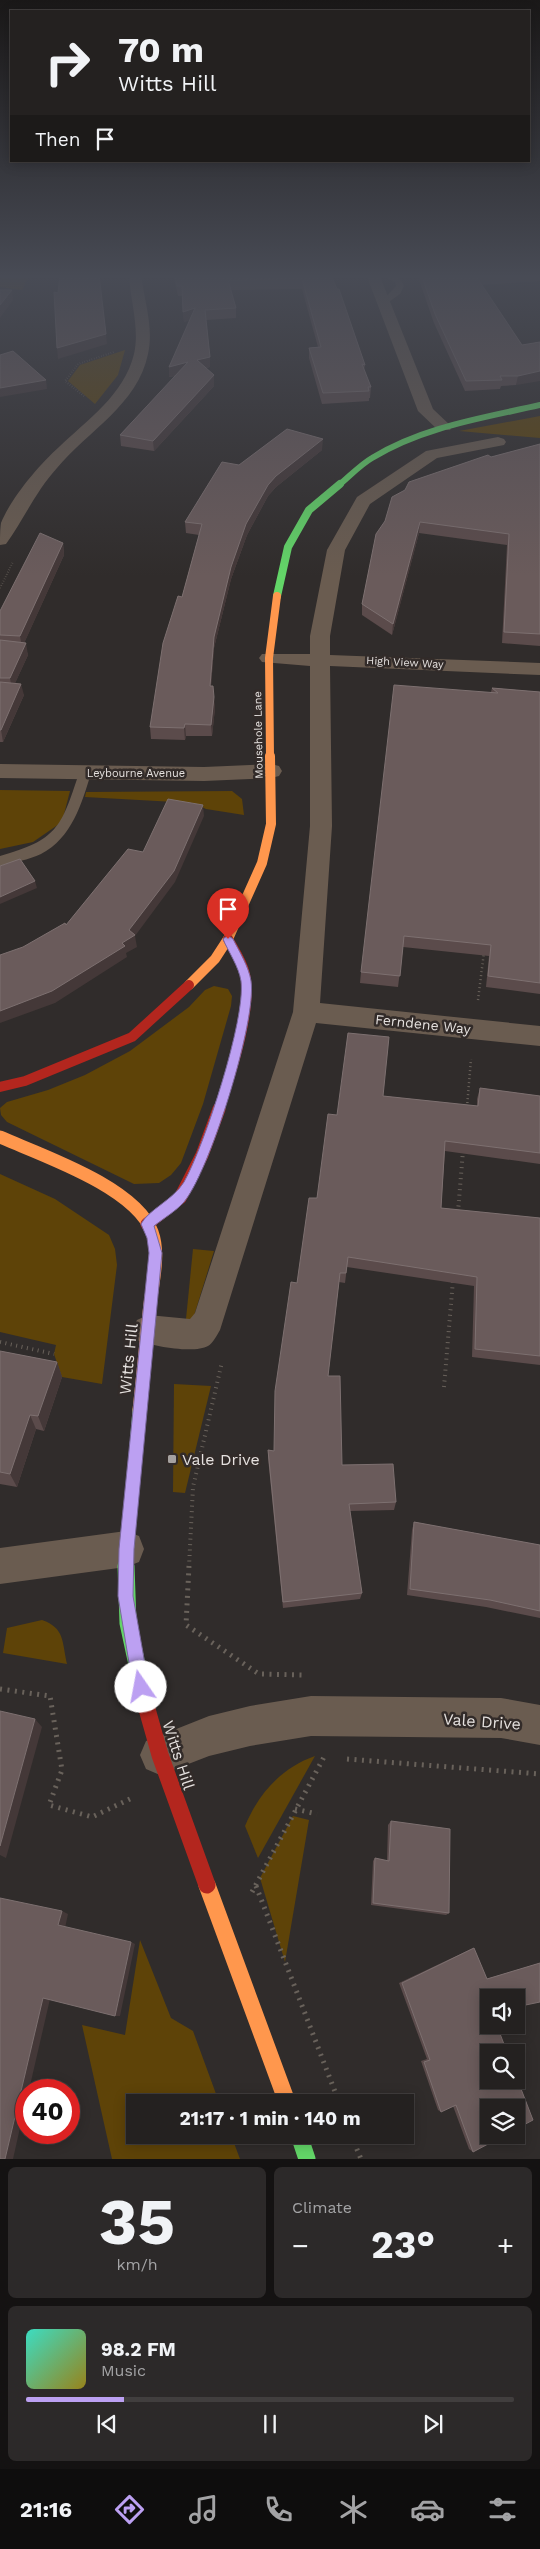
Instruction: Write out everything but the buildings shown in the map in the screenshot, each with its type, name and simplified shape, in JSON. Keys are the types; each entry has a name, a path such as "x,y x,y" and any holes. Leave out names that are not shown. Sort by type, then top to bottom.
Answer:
{"street":[{"path":"0,540 17,508 51,464 124,391 134,375"},
{"path":"411,375 426,411 444,427"},
{"name":"Mousehole Lane","path":"0,1087 25,1081 132,1037 169,1006 215,959 228,939 262,863 272,824 269,658 278,586 288,547 309,510 370,459 395,445 444,427 540,404"},
{"path":"148,1330 198,1335 208,1320 306,1012 321,826 320,636 336,550 363,501 432,454 498,442"},
{"path":"0,504 17,508"},
{"name":"High View Way","path":"269,658 320,658 540,669"},
{"name":"Leybourne Avenue","path":"0,771 85,773 272,771"},
{"path":"147,1224 179,1199 190,1183 209,1138 226,1086 245,1010 246,980 228,939"},
{"name":"Ferndene Way","path":"306,1012 540,1036"},
{"name":"Witts Hill","path":"0,1136 73,1171 128,1202 147,1224 153,1238 156,1253 126,1549 126,1596 129,1628 141,1687 164,1767 284,2094"},
{"path":"0,1566 126,1549"},
{"name":"Vale Drive","path":"164,1767 208,1736 250,1726 311,1716 501,1718 540,1725"},
{"path":"302,2144 307,2159"}],"lane":[{"path":"0,861 38,850 64,828 71,816 85,773"}],"path":[{"path":"70,375 65,382 104,412"},
{"path":"467,1109 474,1029 486,943"},
{"path":"458,1218 464,1148"},
{"path":"444,1387 453,1278"},
{"path":"0,1342 54,1354"},
{"path":"219,1374 193,1487 186,1625 259,1674 309,1676"},
{"path":"0,1689 50,1696 62,1770 48,1805 92,1816 164,1767"},
{"path":"228,1939 323,1756 333,1757"},
{"path":"343,1758 540,1774"},
{"path":"296,1809 317,1814"},
{"path":"256,1886 336,2094"},
{"path":"354,2144 360,2159"}],"shaded area":[{"path":"73,375 118,375 95,404 68,381"},
{"path":"540,416 540,438 459,431"},
{"path":"0,790 70,791 62,822 33,842 0,849"},
{"path":"232,791 242,799 244,815 206,809 193,803 85,797 86,792"},
{"path":"214,986 228,989 232,996 231,1006 203,1104 181,1163 171,1175 159,1183 134,1184 7,1122 1,1115 0,1108 7,1102 48,1090 85,1075 130,1051 189,1007 205,990"},
{"path":"0,1174 55,1199 109,1235 115,1249 117,1265 102,1384 62,1377 54,1354 56,1345 0,1332"},
{"path":"193,1249 214,1251 193,1319 186,1319"},
{"path":"174,1384 211,1386 185,1493 173,1492"},
{"path":"42,1620 55,1627 59,1632 67,1664 3,1653 7,1628"},
{"path":"315,1756 258,1858 245,1826 257,1803 272,1783 292,1767"},
{"path":"293,1816 309,1820 285,1962 260,1878"},
{"path":"140,1940 171,2018 193,2031 216,2094 126,2094 126,2144 234,2144 240,2159 112,2159 82,2025 125,2035"}],"traffic: fast":[{"path":"277,596 288,547 309,510 370,459 395,445 444,427 540,405"},
{"path":"139,1410 128,1526 126,1596 130,1636 145,1702"},
{"path":"302,2144 307,2159"}],"traffic: slow":[{"path":"189,985 215,959 228,939 262,863 271,824 269,658 277,596"},
{"path":"0,1137 81,1172 101,1184 120,1196 136,1210 152,1232 155,1258 139,1410"},
{"path":"207,1885 284,2094"}],"traffic: jam":[{"path":"147,1224 177,1202 191,1180 225,1093 241,1029 246,981 242,965 228,939"},
{"path":"0,1087 25,1081 132,1037 189,985"},
{"path":"145,1702 160,1755 207,1885"}],"place":[{"name":"Vale Drive","path":"172,1459"}],"route":[{"path":"141,1687 129,1628 126,1596 126,1549 156,1253 153,1238 147,1224 179,1199 190,1183 209,1138 226,1086 245,1010 246,980 228,939"}]}
